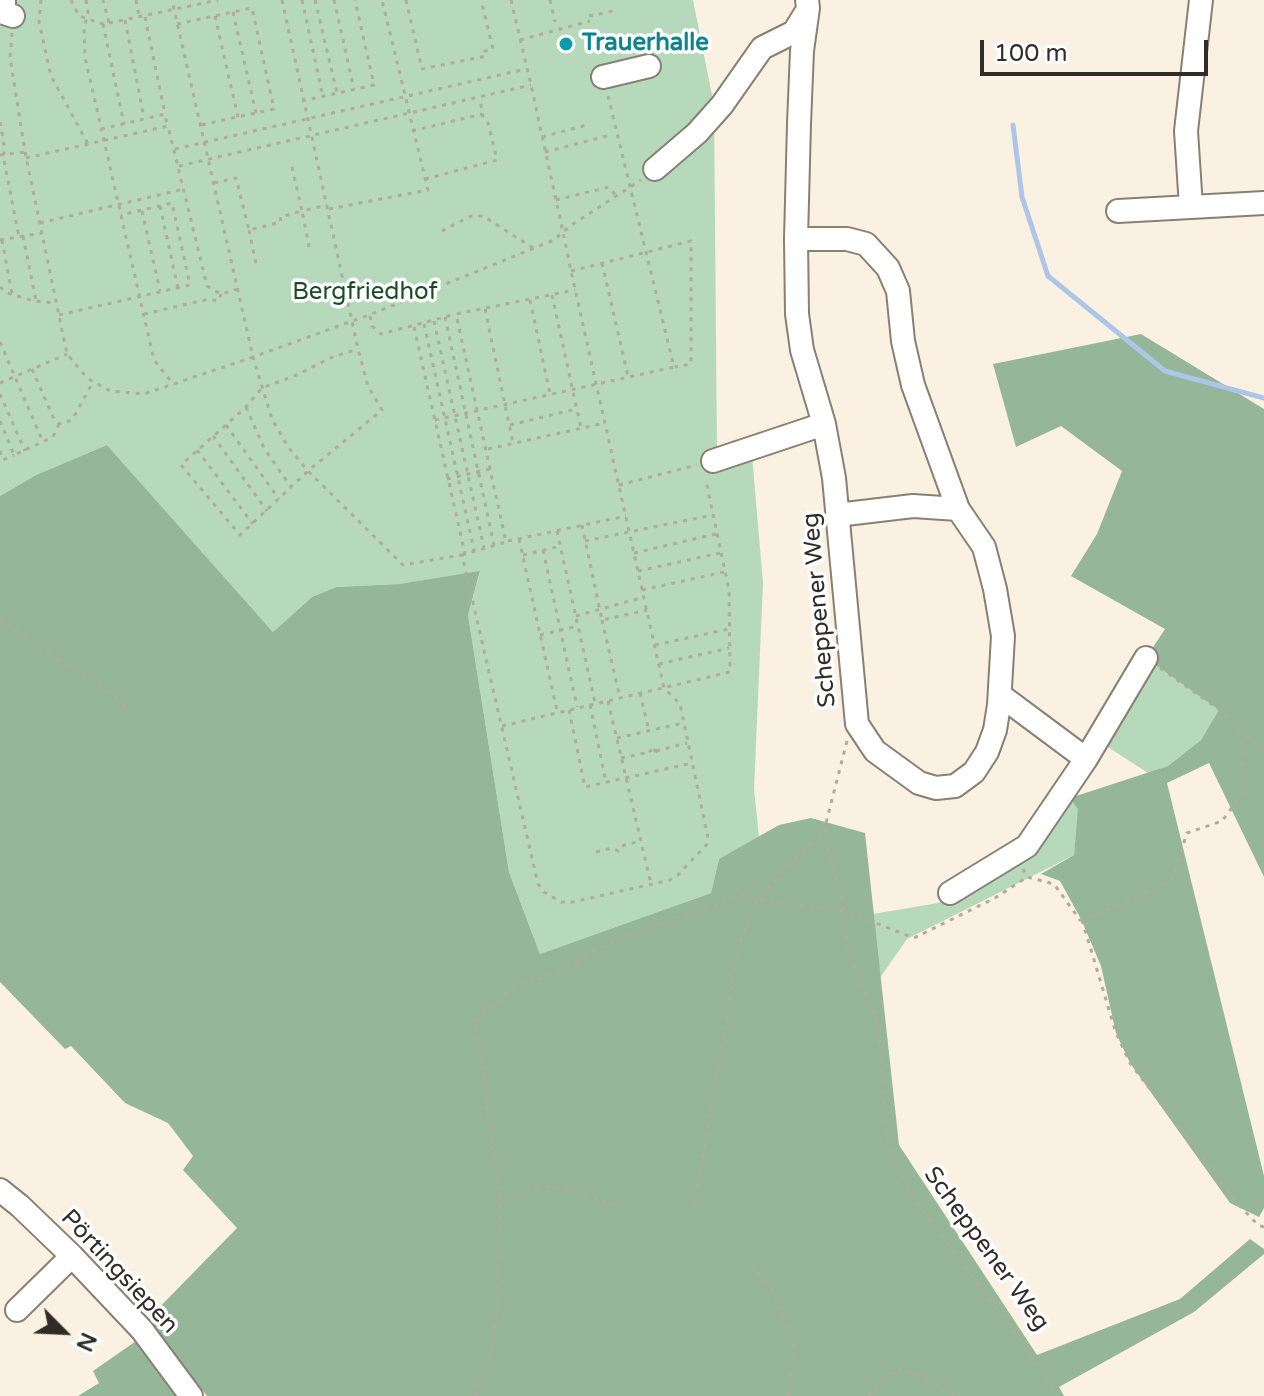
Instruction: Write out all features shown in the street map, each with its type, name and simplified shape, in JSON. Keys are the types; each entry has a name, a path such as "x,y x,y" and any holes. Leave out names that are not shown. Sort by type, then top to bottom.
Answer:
{"street":[{"path":"1191,207 1186,131 1201,0"},
{"path":"655,169 697,133 722,105 762,48 794,32 810,3"},
{"name":"Scheppener Weg","path":"810,3 802,51 796,239 797,314 802,350 824,424 837,515 857,724"},
{"path":"603,77 649,66"},
{"path":"1118,211 1264,203"},
{"path":"796,239 847,239 866,244 888,268 898,291 903,341 913,385 958,509 984,547 1003,636 995,730 987,752 974,772 955,786 936,788 919,783 875,751 857,724"},
{"path":"710,471 824,424"},
{"path":"837,515 913,506 958,509"},
{"path":"950,893 1027,846 1086,759 1146,658"},
{"path":"1000,695 1086,759"},
{"name":"Pörtingsiepen","path":"0,1190 72,1256 142,1330 191,1396"},
{"path":"17,1310 72,1256"}],"path":[{"path":"41,0 39,22 51,76 88,144"},
{"path":"71,0 79,16 103,24 218,0"},
{"path":"86,0 85,57 118,204 154,360 174,385"},
{"path":"103,0 109,23"},
{"path":"136,0 207,286 221,294 238,289"},
{"path":"172,0 253,357 272,419 288,447 308,471 403,565 626,516"},
{"path":"201,125 274,109 250,0"},
{"path":"284,0 302,101 358,349 368,386 382,410 308,471 240,535 181,465 246,407 262,388 358,349"},
{"path":"302,0 323,97"},
{"path":"315,0 337,93"},
{"path":"334,0 354,89"},
{"path":"302,101 374,85 355,0"},
{"path":"249,230 281,222 280,217 302,211 428,190 382,0"},
{"path":"406,0 422,69 486,56 485,51 493,49 481,0"},
{"path":"414,327 538,884 544,892 561,902 573,902 678,875 707,844 708,833 680,704 664,688 511,0"},
{"path":"550,0 555,22"},
{"path":"177,24 252,8"},
{"path":"520,40 613,11"},
{"path":"233,12 256,113"},
{"path":"215,16 238,117"},
{"path":"125,20 144,118"},
{"path":"103,24 124,124"},
{"path":"10,57 26,158 67,354 93,382 110,391 137,395 174,385 369,315 534,249 554,240 655,169"},
{"path":"175,149 527,68"},
{"path":"603,77 674,367"},
{"path":"179,166 531,85"},
{"path":"425,179 497,160 479,97"},
{"path":"101,129 165,114"},
{"path":"412,131 482,114"},
{"path":"0,122 5,150 2,155 36,301"},
{"path":"542,137 587,125"},
{"path":"26,158 168,126"},
{"path":"545,152 607,136"},
{"path":"2,155 25,152"},
{"path":"292,167 309,247"},
{"path":"214,183 236,178 256,264"},
{"path":"556,200 609,187 617,197"},
{"path":"40,223 184,189"},
{"path":"59,315 190,285 172,203 121,215"},
{"path":"160,206 178,288"},
{"path":"142,211 160,291"},
{"path":"442,231 471,216 483,216 534,249"},
{"path":"12,294 1,240 42,233"},
{"path":"435,420 691,364 691,241 571,271"},
{"path":"602,263 629,377"},
{"path":"0,287 36,301 56,303"},
{"path":"369,315 372,326 381,334 456,314 576,290"},
{"path":"144,314 209,299 218,301 221,294"},
{"path":"552,295 581,428"},
{"path":"530,300 550,394"},
{"path":"485,309 513,443"},
{"path":"456,314 506,542"},
{"path":"445,317 494,545"},
{"path":"434,321 484,548"},
{"path":"424,324 475,551"},
{"path":"0,342 43,442"},
{"path":"0,383 67,354"},
{"path":"32,369 59,424"},
{"path":"0,451 2,461 53,437 59,424 72,420 93,382"},
{"path":"0,394 25,451"},
{"path":"246,407 264,448 292,488"},
{"path":"510,425 576,409"},
{"path":"0,421 14,455"},
{"path":"486,450 605,423"},
{"path":"226,425 279,499"},
{"path":"213,436 267,511"},
{"path":"197,450 253,524"},
{"path":"447,479 490,469"},
{"path":"502,726 730,672 729,590 713,515 710,471 619,485"},
{"path":"585,541 713,515"},
{"path":"582,525 620,698"},
{"path":"557,531 596,704"},
{"path":"634,553 717,534"},
{"path":"519,539 557,713"},
{"path":"523,555 561,546"},
{"path":"543,550 577,708"},
{"path":"638,571 721,553"},
{"path":"642,590 725,572"},
{"path":"576,616 644,597"},
{"path":"602,620 647,610"},
{"path":"0,617 39,649 99,684 128,708"},
{"path":"540,635 578,626"},
{"path":"655,645 730,629"},
{"path":"659,664 730,648"},
{"path":"1146,658 1220,710 1242,735 1264,749"},
{"path":"640,693 649,731"},
{"path":"608,701 651,884"},
{"path":"590,705 606,782"},
{"path":"569,710 585,787 692,763"},
{"path":"617,738 684,723"},
{"name":"Scheppener Weg","path":"857,724 846,744 825,835 845,911 847,948 877,1021 888,1146 912,1196 1026,1348 1057,1396"},
{"path":"1081,919 1122,904 1172,879 1187,833 1222,821 1243,793 1242,735"},
{"path":"621,758 650,752 655,754 656,751 688,743"},
{"path":"694,1207 739,945 757,900 809,844 825,835"},
{"path":"596,852 612,848 618,851 621,846 641,841"},
{"path":"1014,854 1027,877 1054,884 1081,919 1116,1033 1130,1063 1238,1204 1258,1225 1264,1227"},
{"path":"475,1396 491,1351 496,1320 500,1206 484,1066 473,1023 517,984 536,981 567,968 592,951 665,921 714,907 731,897 742,895 757,900 845,911 914,938 995,898 1027,877"},
{"path":"500,1206 537,1186 570,1189 620,1207"},
{"path":"751,1265 772,1288 794,1347 788,1396"},
{"path":"869,1396 885,1375 900,1370 917,1374 955,1396"}],"green space":[{"name":"Bergfriedhof","path":"5,0 693,0 714,105 717,452 752,455 763,583 754,789 759,837 719,859 711,893 540,954 509,872 468,615 480,572 399,584 336,587 312,597 273,632 107,445 36,475 0,496 0,8"},
{"path":"1141,334 1264,409 1264,877 1209,763 1167,783 1264,1176 1264,1208 1259,1217 1230,1203 1130,1063 1116,1033 1101,966 1081,919 1060,881 1041,874 1074,855 1078,809 1070,798 1168,766 1201,740 1219,710 1146,658 1165,629 1071,576 1097,534 1122,471 1061,426 1016,447 993,364"},
{"path":"107,445 273,632 312,597 336,587 399,584 480,571 468,615 509,872 540,954 711,893 719,859 779,825 811,818 865,833 899,1145 1037,1355 1180,1299 1250,1239 1264,1249 1264,1254 1194,1312 1059,1387 1064,1396 207,1396 147,1320 237,1228 183,1170 193,1156 168,1123 125,1103 71,1046 65,1049 0,982 0,496 36,475"},
{"path":"1146,658 1220,710 1201,740 1168,766 1148,773 1097,740"},
{"path":"1070,798 1079,809 1074,855 907,939 880,978 873,914 938,903 1030,846"},
{"path":"139,1339 181,1396 78,1396 99,1383 93,1371"}],"waterway":[{"path":"1013,125 1022,197 1048,276 1165,371 1264,398"}],"place":[{"name":"Trauerhalle","path":"566,44"}]}
